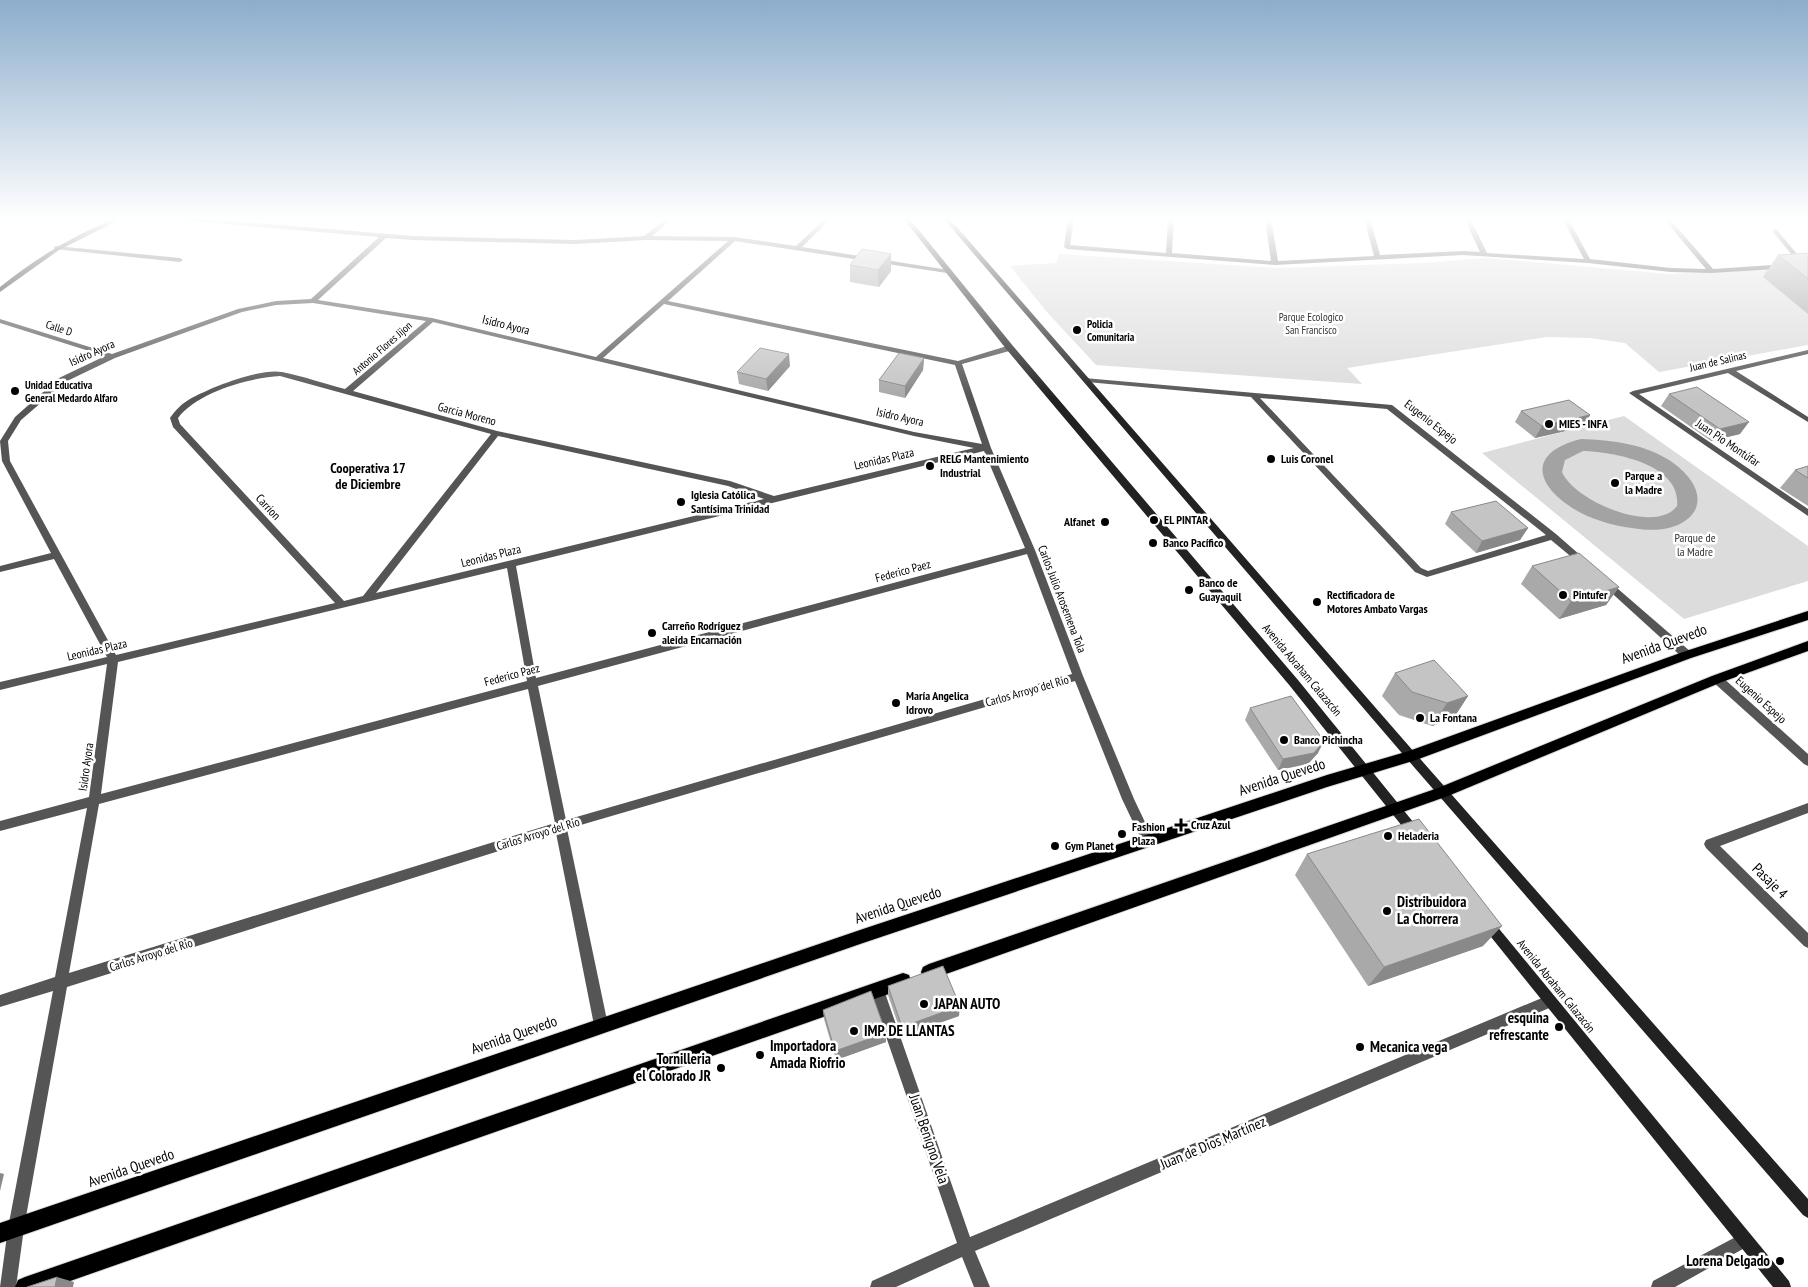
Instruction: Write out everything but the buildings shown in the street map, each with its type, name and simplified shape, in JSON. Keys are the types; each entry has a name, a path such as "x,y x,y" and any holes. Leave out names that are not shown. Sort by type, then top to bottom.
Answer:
{"main road":[{"path":"0,290 16,278"},
{"name":"Avenida Abraham Calazacón","path":"953,278 1294,683 1420,839"},
{"name":"Avenida Abraham Calazacón","path":"998,278 1411,756 1808,1210"},
{"name":"Avenida Quevedo","path":"0,1233 601,1025 1327,781 1411,756 1686,655 1808,615"},
{"path":"25,1287 1443,792 1717,679 1808,646"},
{"name":"Avenida Abraham Calazacón","path":"1481,916 1783,1287"}],"street":[{"path":"313,301 338,278"},
{"path":"597,360 689,278"},
{"name":"Isidro Ayora","path":"8,1287 16,1228 94,801 113,660 6,460 4,441 18,419 62,380 112,356 240,310 276,303 313,301 432,320 914,434 987,448"},
{"path":"662,302 958,363 1010,348"},
{"name":"Antonio Flores Jijon","path":"346,393 432,320"},
{"name":"Calle D","path":"0,321 112,356"},
{"name":"Juan de Salinas","path":"1633,393 1808,352"},
{"name":"Carlos Julio Arosemena Tola","path":"958,363 987,448 1030,550 1128,799 1148,841"},
{"path":"1729,370 1808,420"},
{"name":"Garcia Moreno","path":"176,425 174,418 177,410 187,402 258,375 280,374 496,434 730,484 772,499"},
{"name":"Eugenio Espejo","path":"1087,380 1389,407 1553,536 1590,569"},
{"name":"Juan Pío Montúfar","path":"1633,393 1808,513"},
{"path":"1254,396 1418,570 1427,574 1553,536"},
{"name":"Carrion","path":"176,425 342,605"},
{"path":"366,600 496,434"},
{"name":"Leonidas Plaza","path":"0,686 366,600 772,499 987,448"},
{"name":"Federico Paez","path":"0,826 1030,550"},
{"path":"0,569 58,555"},
{"path":"511,564 532,682 601,1025"},
{"path":"1598,575 1686,655"},
{"name":"Carlos Arroyo del Rio","path":"0,1001 60,984 562,826 1078,676"},
{"name":"Eugenio Espejo","path":"1717,679 1808,762"},
{"name":"Pasaje 4","path":"1808,808 1710,844 1808,942"},
{"name":"Juan Benigno Vela","path":"877,990 966,1247 982,1287"},
{"name":"Juan de Dios Martínez","path":"878,1287 966,1247 1549,1001"},
{"path":"1659,1287 1745,1240"}],"green space":[{"name":"Parque Ecologico San Francisco","path":"1020,278 1808,278 1808,345 1659,372 1625,343 1590,338 1547,337 1347,368 1362,384 1096,365 1046,311"},
{"name":"Parque de la Madre","path":"1624,416 1808,546 1808,581 1684,619 1482,453"}],"waterway":[{"path":"1581,445 1625,450 1646,456 1655,461 1665,467 1685,488 1688,498 1687,507 1682,514 1673,520 1660,523 1644,523 1612,517 1583,505 1563,489 1556,481 1552,472 1557,456 1566,450 1581,445"}],"place":[{"name":"Policia Comunitaria","path":"1077,330"},
{"name":"Unidad Educativa General Medardo Alfaro","path":"15,391"},
{"name":"MIES - INFA","path":"1549,424"},
{"name":"Luis Coronel","path":"1271,459"},
{"name":"RELG Mantenimiento Industrial","path":"930,466"},
{"name":"Parque a la Madre","path":"1615,483"},
{"name":"Iglesia Católica Santísima Trinidad","path":"681,502"},
{"name":"EL PINTAR","path":"1154,520"},
{"name":"Alfanet","path":"1105,522"},
{"name":"Banco Pacífico","path":"1153,543"},
{"name":"Banco de Guayaquil","path":"1189,590"},
{"name":"Pintufer","path":"1563,595"},
{"name":"Rectificadora de Motores Ambato Vargas","path":"1317,602"},
{"name":"Carreño Rodríguez aleida Encarnación","path":"652,633"},
{"name":"María Angelica Idrovo","path":"896,703"},
{"name":"La Fontana","path":"1420,718"},
{"name":"Banco Pichincha","path":"1284,740"},
{"name":"Cruz Azul","path":"1181,825"},
{"name":"Fashion Plaza","path":"1122,834"},
{"name":"Heladeria","path":"1388,836"},
{"name":"Gym Planet","path":"1055,846"},
{"name":"Distribuidora La Chorrera","path":"1387,911"},
{"name":"JAPAN AUTO","path":"924,1004"},
{"name":"esquina refrescante","path":"1559,1027"},
{"name":"IMP. DE LLANTAS","path":"854,1031"},
{"name":"Mecanica vega","path":"1360,1047"},
{"name":"Importadora Amada Riofrio","path":"760,1055"},
{"name":"Tornilleria el Colorado JR","path":"721,1068"},
{"name":"Lorena Delgado","path":"1780,1261"}],"district":[{"name":"Cooperativa 17 de Diciembre","path":"368,476"}]}
